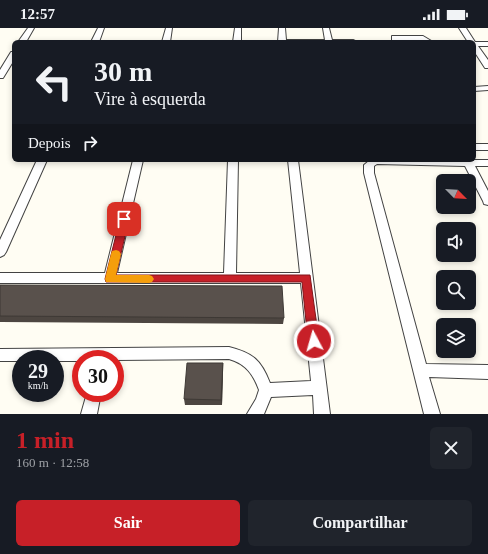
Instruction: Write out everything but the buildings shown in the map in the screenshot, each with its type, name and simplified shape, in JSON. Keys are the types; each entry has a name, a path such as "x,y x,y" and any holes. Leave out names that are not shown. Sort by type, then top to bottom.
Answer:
{"street":[{"path":"23,40 31,28"},
{"path":"96,40 101,28"},
{"path":"166,40 169,28"},
{"path":"237,40 238,28"},
{"path":"282,28 284,40"},
{"path":"326,28 329,40"},
{"path":"462,28 470,40"},
{"path":"395,38 423,38 426,40"},
{"path":"476,44 488,44"},
{"path":"476,48 488,66"},
{"path":"0,76 12,57"},
{"path":"476,89 488,88"},
{"path":"476,147 488,147"},
{"path":"0,252 41,162"},
{"path":"110,279 138,162"},
{"path":"230,279 233,162"},
{"path":"293,162 322,414"},
{"path":"374,162 369,165 369,173 432,414"},
{"path":"422,162 488,163"},
{"path":"469,163 488,201"},
{"path":"0,278 307,278"},
{"path":"124,356 229,353 240,355 254,364 266,390 262,402 255,414"},
{"path":"0,355 72,356"},
{"path":"420,370 488,372"},
{"path":"266,390 319,388"},
{"path":"89,414 92,402"}],"slow traffic":[{"path":"116,254 110,279 149,279"}],"route":[{"path":"124,219 110,279 307,278 314,341"}]}
